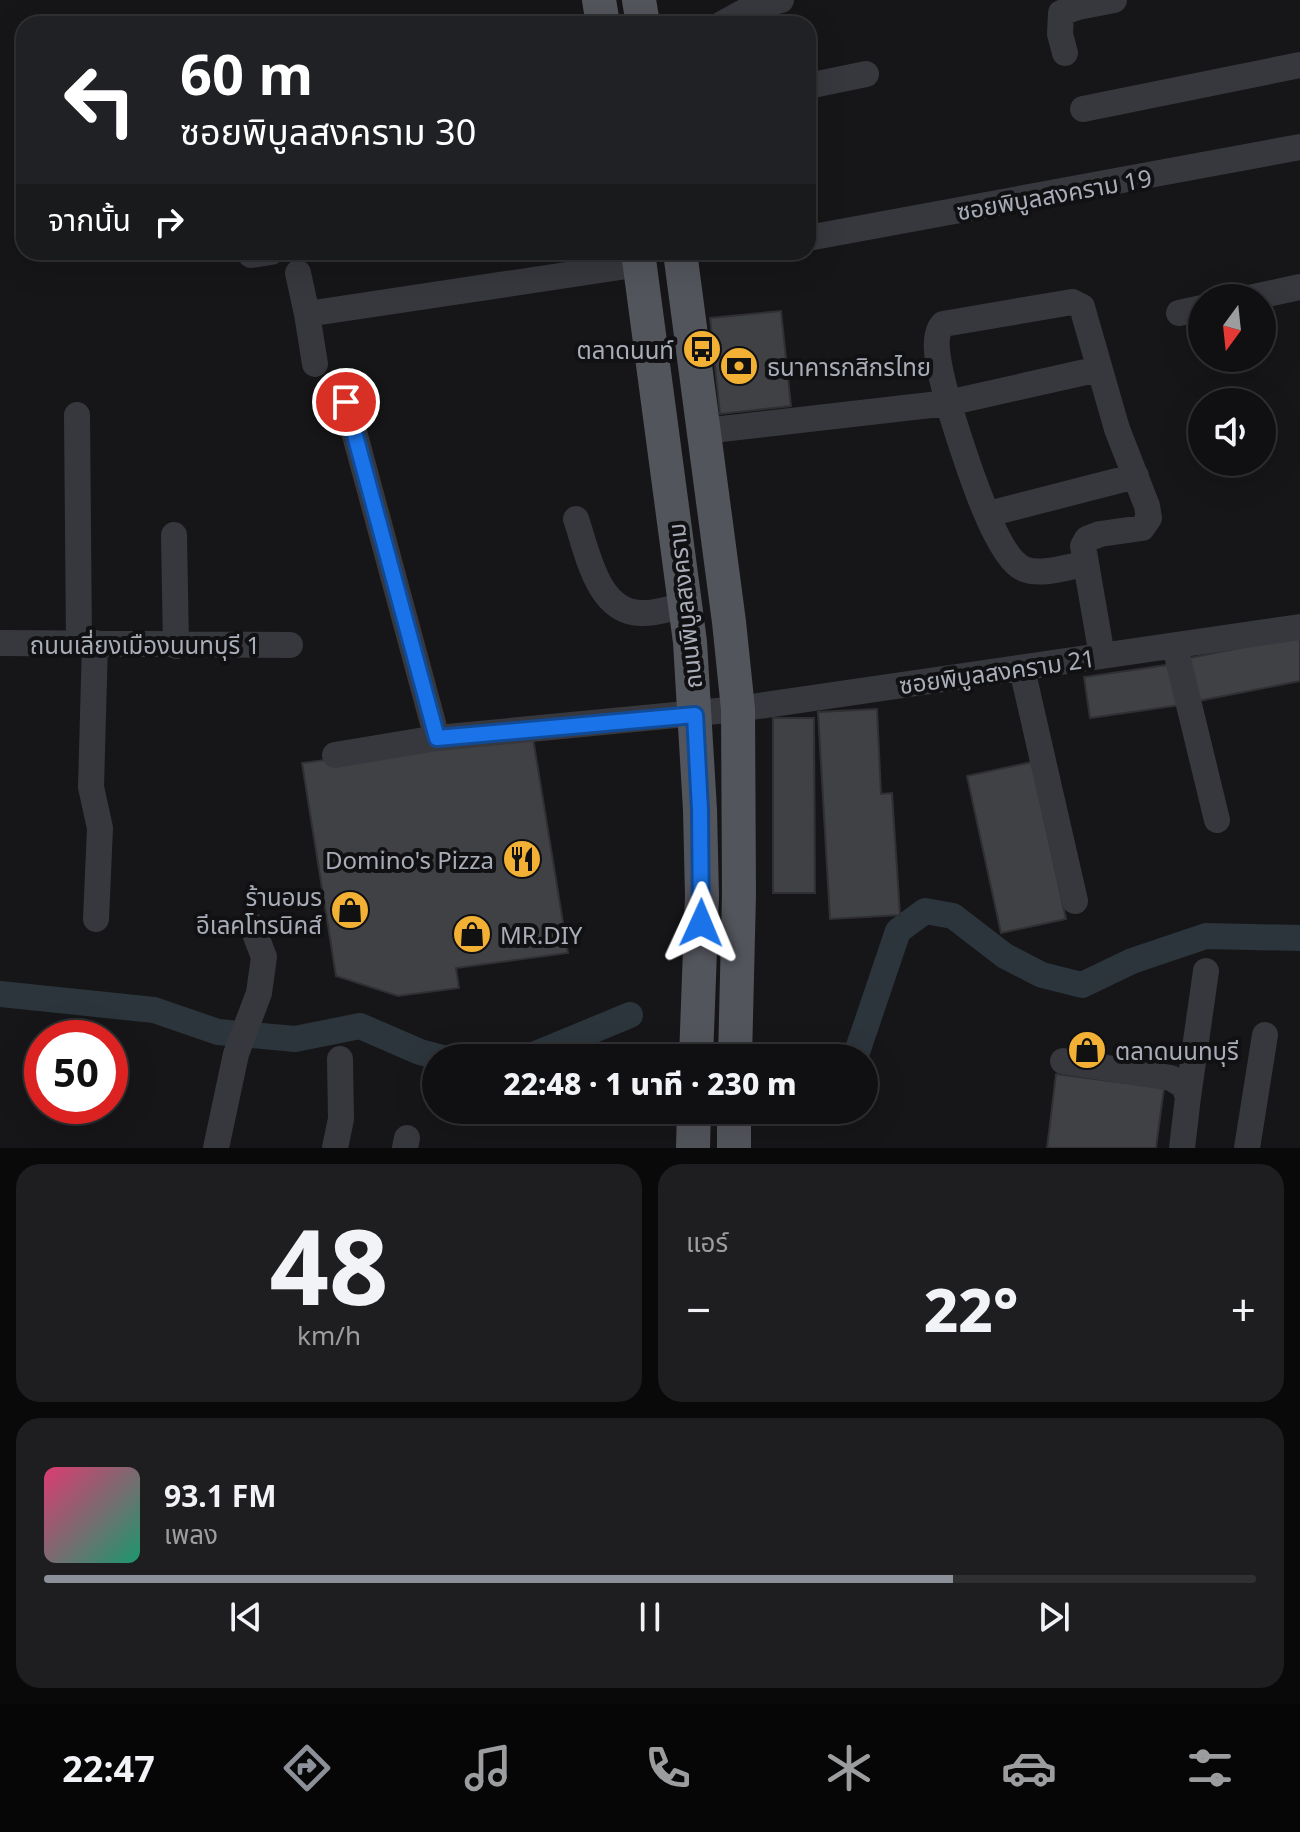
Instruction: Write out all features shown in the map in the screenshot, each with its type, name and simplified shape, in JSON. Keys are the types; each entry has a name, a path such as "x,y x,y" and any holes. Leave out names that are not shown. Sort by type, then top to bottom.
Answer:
{"main road":[{"name":"ถนนพิบูลสงคราม","path":"639,260 685,605 695,715 702,896 697,1044"},
{"name":"ถนนพิบูลสงคราม","path":"681,260 738,709 740,868 735,1044"},
{"path":"693,1148 694,1124"},
{"path":"734,1124 734,1148"}],"street":[{"path":"736,16 751,8 781,0"},
{"path":"1065,53 1060,34 1061,13 1114,0"},
{"path":"1083,109 1300,65"},
{"path":"816,84 866,74"},
{"name":"ซอยพิบูลสงคราม 19","path":"816,237 1300,147"},
{"path":"307,314 627,260"},
{"path":"298,273 315,364"},
{"path":"1276,292 1300,287"},
{"path":"1085,564 1033,572 1019,567 1006,554 970,471 948,403 935,341 937,330 943,324 1072,302 1082,307 1117,429 1149,518 1142,528 1100,534 1087,539 1083,546 1102,656"},
{"path":"704,431 948,403 1099,369"},
{"path":"346,402 437,738"},
{"path":"77,415 91,787 100,828 96,919"},
{"path":"988,514 1136,476"},
{"path":"576,519 599,582 610,599 623,609 640,614 685,605"},
{"path":"174,535 176,646"},
{"name":"ซอยพิบูลสงคราม 21","path":"335,755 437,738 695,715 1300,627"},
{"name":"ถนนเลี่ยงเมืองนนทบุรี 1","path":"0,643 290,645"},
{"path":"1175,647 1217,820"},
{"path":"1022,669 1075,901"},
{"path":"216,1148 236,1054 259,993 264,957 252,926"},
{"path":"1182,1148 1206,971"},
{"path":"1247,1148 1265,1035"},
{"path":"335,1148 341,1119 340,1059"},
{"path":"1063,1061 1171,1078 1184,1086 1188,1097"}],"building":[{"path":"781,311 791,406 720,414 710,318"},
{"path":"1300,636 1300,681 1198,701 1189,658"},
{"path":"1174,664 1181,705 1090,718 1084,677"},
{"path":"877,709 881,794 892,793 900,915 830,919 818,712"},
{"path":"773,718 814,718 815,893 773,893"},
{"path":"532,732 568,953 456,968 459,988 398,996 336,976 302,763"},
{"path":"1032,762 1066,919 1001,933 967,776"},
{"path":"1056,1074 1164,1088 1156,1148 1047,1148"}],"waterway":[{"path":"860,1044 898,931 925,911 953,916 1005,956 1042,975 1082,985 1132,961 1206,936 1300,938"},
{"path":"0,994 154,1010 218,1032 295,1039 360,1026 422,1053"},
{"path":"560,1044 630,1015"}],"place":[{"name":"ตลาดนนท์","path":"702,349"},
{"name":"ธนาคารกสิกรไทย","path":"739,366"},
{"name":"Domino's Pizza","path":"522,859"},
{"name":"ร้านอมร อีเลคโทรนิคส์","path":"350,910"},
{"name":"MR.DIY","path":"472,934"},
{"name":"ตลาดนนทบุรี","path":"1087,1050"}],"route":[{"path":"346,402 437,738 695,715 701,923"}]}
